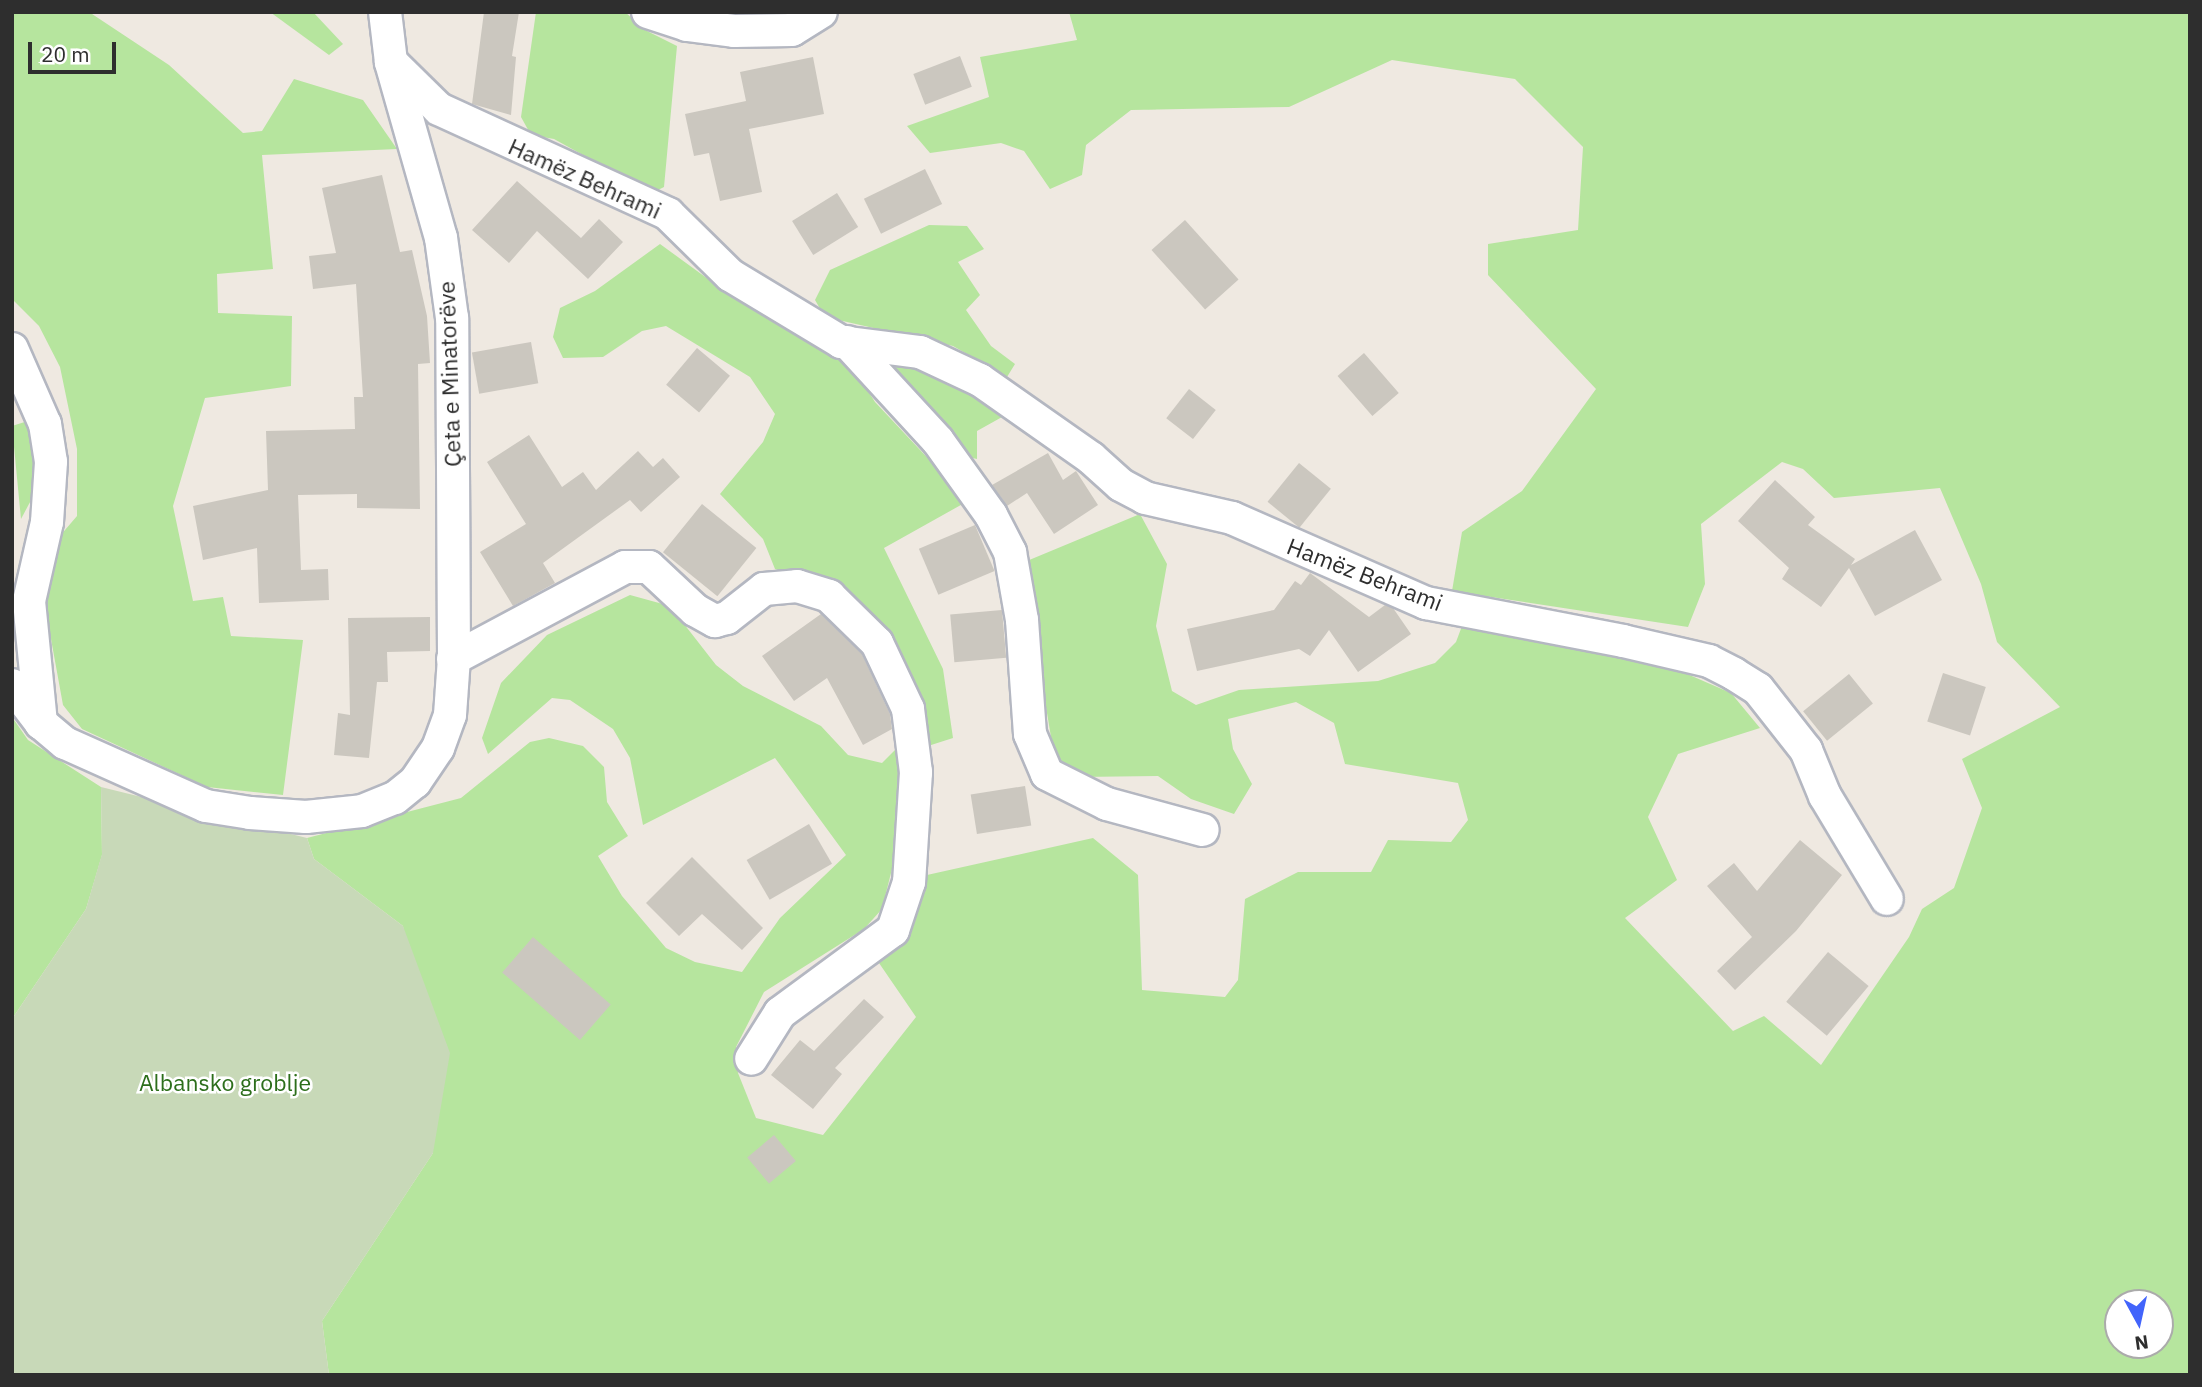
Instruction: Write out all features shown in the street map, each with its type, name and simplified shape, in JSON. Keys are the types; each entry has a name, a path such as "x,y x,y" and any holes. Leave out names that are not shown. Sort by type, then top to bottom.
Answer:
{"street":[{"name":"Çeta e Minatorëve","path":"12,685 41,723 65,743 113,767 206,806 306,817 362,811 395,798 415,782 438,748 450,715 453,659 452,318 441,238 391,62 385,12"},
{"path":"648,12 687,25 734,31 792,30 821,12"},
{"name":"Hamëz Behrami","path":"391,62 439,110 668,214 730,275 846,342 938,441 991,515 1010,552 1022,620 1030,734 1047,774 1107,804 1203,830"},
{"name":"Hamëz Behrami","path":"846,342 920,352 980,380 1091,458 1121,485 1145,498 1232,517 1426,603 1709,661 1734,674 1758,689 1806,750 1825,796 1887,899"},
{"path":"12,349 45,424 51,462 47,522 29,601 41,723"},
{"path":"453,659 625,567 649,567 695,610 715,621 727,618 764,589 776,584 797,586 829,596 877,643 908,709 916,772 909,882 893,930 780,1013 751,1059"}],"green space":[{"path":"12,12 89,12 169,65 243,133 262,131 294,79 363,100 397,149 262,155 273,269 217,274 218,313 292,316 291,386 205,398 173,506 193,601 223,597 231,636 303,640 283,795 207,787 82,729 63,705 45,606 59,537 77,516 77,449 60,367 39,326 12,299"},
{"path":"270,12 313,12 343,44 329,55"},
{"path":"536,12 625,12 645,30 677,46 664,187 652,193 554,139 531,135 521,117"},
{"path":"1069,12 2190,12 2190,1375 329,1375 322,1321 433,1153 403,926 314,859 307,838 461,798 530,742 549,738 583,746 604,767 607,802 628,836 598,856 622,896 666,948 695,962 742,972 780,918 846,855 775,758 643,825 630,758 613,729 570,700 552,698 488,754 482,738 501,683 547,635 630,595 670,606 716,665 743,686 821,726 848,755 882,763 901,744 892,869 882,909 864,929 764,992 736,1047 738,1073 756,1118 823,1135 916,1017 879,963 913,927 927,875 1093,838 1138,875 1142,990 1225,997 1238,980 1245,899 1298,872 1371,872 1388,840 1451,842 1468,820 1458,783 1345,764 1334,723 1296,702 1228,719 1233,749 1252,784 1234,814 1191,799 1158,776 1079,777 1055,761 1022,563 1140,514 1167,564 1156,626 1172,691 1196,705 1239,690 1378,681 1435,663 1456,642 1462,626 1671,667 1731,693 1760,728 1678,754 1648,817 1677,880 1625,918 1733,1031 1764,1016 1821,1065 1909,937 1922,909 1954,888 1982,808 1962,759 2060,707 1997,642 1981,584 1940,488 1834,498 1803,469 1782,462 1701,524 1705,584 1688,627 1452,591 1462,532 1522,491 1596,389 1488,275 1488,244 1578,230 1583,147 1515,79 1392,60 1289,107 1131,110 1086,145 1082,175 1050,189 1024,151 1001,143 930,153 907,126 989,97 980,57 1077,40"},
{"path":"929,225 967,226 984,249 958,262 980,295 966,310 991,346 1015,364 1007,377 953,346 825,317 815,300 830,270"},
{"path":"660,244 741,303 781,319 852,366 875,402 968,501 884,548 943,669 953,738 928,746 914,693 811,580 775,569 763,539 720,494 763,442 775,414 750,377 666,326 642,331 603,357 563,358 553,337 560,308 595,291"},
{"path":"889,366 927,368 1011,412 977,431 977,459 959,455"},
{"path":"31,420 37,489 21,519 12,426"},
{"path":"12,717 28,740 101,787 102,855 86,909 12,1019"},
{"name":"Albansko groblje","path":"101,787 307,838 314,859 403,926 450,1053 433,1153 322,1321 329,1375 12,1375 12,1019 86,909 102,854"}],"building":[{"path":"484,12 519,12 512,56 516,57 511,115 472,104"},
{"path":"960,56 972,87 925,105 913,74"},
{"path":"813,57 824,114 749,129 762,192 720,201 709,153 694,156 685,114 746,101 740,72"},
{"path":"925,169 942,204 881,234 864,199"},
{"path":"382,175 400,252 412,250 427,316 430,363 418,364 420,509 357,508 357,494 298,495 301,570 328,569 329,600 259,603 257,548 203,560 193,506 268,490 266,431 355,429 354,397 363,397 356,284 313,289 309,256 336,253 322,188"},
{"path":"517,181 581,238 599,219 623,242 588,279 537,231 509,263 472,230"},
{"path":"837,193 858,227 813,255 792,221"},
{"path":"1185,220 1239,279 1205,310 1152,250"},
{"path":"531,342 538,383 479,394 472,352"},
{"path":"697,348 730,376 699,412 666,385"},
{"path":"1364,353 1399,393 1372,416 1338,376"},
{"path":"1189,389 1216,410 1193,439 1166,418"},
{"path":"529,435 562,487 583,472 596,490 638,451 653,467 663,458 680,477 641,512 630,500 543,563 555,583 513,606 480,552 526,524 487,462"},
{"path":"1048,453 1063,480 1076,471 1098,505 1054,534 1027,493 1007,506 992,485"},
{"path":"1299,463 1331,489 1299,528 1268,502"},
{"path":"1775,480 1815,517 1808,525 1855,559 1851,565 1915,530 1942,580 1875,616 1849,568 1821,607 1782,579 1789,568 1738,521"},
{"path":"702,504 756,548 717,596 663,552"},
{"path":"975,525 995,571 938,595 919,549"},
{"path":"1310,573 1369,617 1385,605 1393,608 1411,634 1358,672 1329,630 1310,656 1299,649 1197,671 1187,629 1274,610 1295,581 1301,585"},
{"path":"1002,610 1006,658 954,662 950,615"},
{"path":"821,614 862,654 890,714 892,729 863,745 827,678 794,701 762,656"},
{"path":"430,617 430,651 387,652 388,682 377,682 369,758 334,755 338,713 350,715 348,618"},
{"path":"1943,673 1986,687 1970,735 1927,722"},
{"path":"1849,674 1873,704 1827,741 1803,711"},
{"path":"1025,786 1031,826 977,834 971,795"},
{"path":"809,824 832,864 770,900 747,860"},
{"path":"1800,840 1842,875 1796,931 1735,990 1717,971 1752,937 1707,886 1734,863 1757,891"},
{"path":"692,857 763,928 742,950 702,914 679,936 646,903"},
{"path":"533,937 611,1005 580,1040 502,972"},
{"path":"1828,952 1869,986 1827,1036 1786,1002"},
{"path":"864,999 884,1017 835,1068 842,1074 813,1109 771,1075 800,1040 814,1051"},
{"path":"774,1135 796,1161 769,1184 747,1157"}]}
